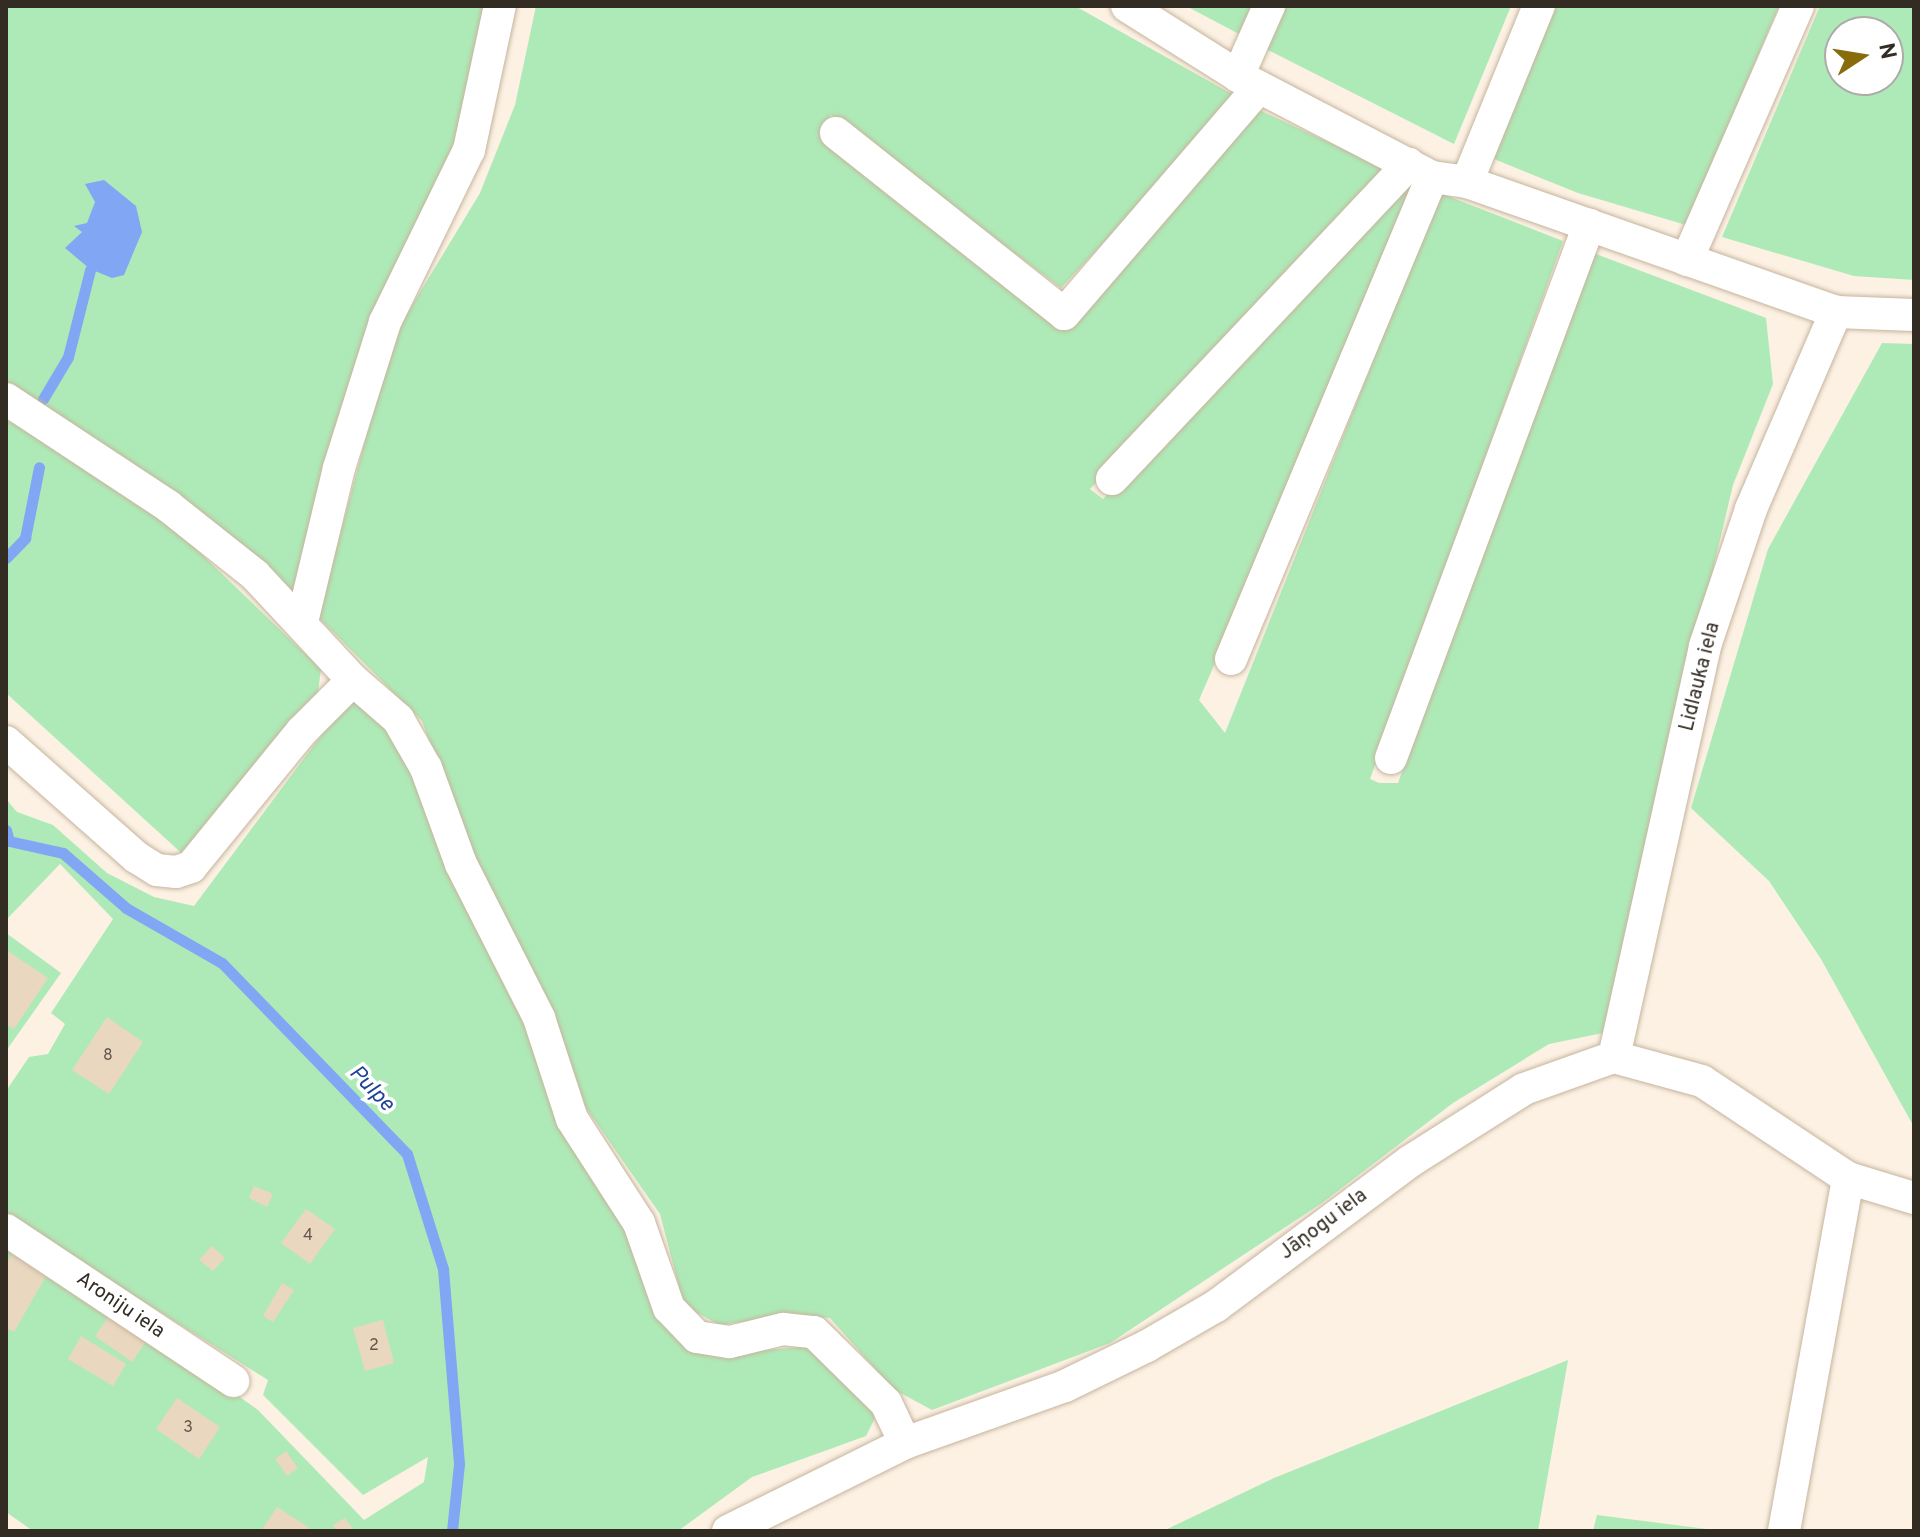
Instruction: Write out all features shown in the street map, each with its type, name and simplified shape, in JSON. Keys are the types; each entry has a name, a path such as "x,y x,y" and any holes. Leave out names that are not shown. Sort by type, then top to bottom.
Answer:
{"street":[{"path":"302,622 339,468 385,322 469,150 500,6"},
{"path":"1127,6 1249,81 1420,171 1467,182 1836,312 1914,315"},
{"path":"836,133 1064,314 1249,81 1269,6"},
{"path":"1467,182 1539,6"},
{"path":"1687,260 1798,6"},
{"path":"1112,479 1420,171"},
{"path":"1231,659 1420,171"},
{"path":"1391,758 1589,225"},
{"name":"Lidlauka iela","path":"1614,1057 1705,646 1751,509 1836,312"},
{"path":"6,399 168,506 255,575 353,680 398,719 426,768 461,864 539,1018 572,1119 639,1223 669,1308 697,1337 730,1342 783,1329 814,1332 886,1403 905,1443"},
{"path":"6,742 136,857 157,870 176,872 191,867 302,731 353,680"},
{"path":"1614,1057 1702,1081 1848,1178 1914,1198"},
{"name":"Jāņogu iela","path":"728,1531 905,1443 1065,1386 1147,1346 1216,1306 1409,1162 1524,1089 1614,1057"},
{"path":"1784,1531 1848,1178"},
{"name":"Aroniju iela","path":"6,1230 233,1381"}],"green space":[{"path":"6,6 490,6 449,161 293,595 172,489 6,384"},
{"path":"536,6 1075,6 1239,98 1061,288 831,115 820,137 1065,329 1257,109 1388,170 1090,489 1103,499 1409,181 1422,186 1199,700 1225,733 1440,193 1563,241 1370,779 1379,783 1398,783 1588,251 1766,318 1773,384 1733,485 1603,1033 1549,1044 1453,1103 1322,1203 1110,1343 932,1410 893,1389 830,1318 789,1315 720,1325 684,1306 660,1214 579,1098 556,1018 465,838 422,721 318,617 393,337 480,193 515,105"},
{"path":"1186,6 1253,6 1241,35"},
{"path":"1285,6 1511,6 1454,144 1266,49"},
{"path":"1556,6 1779,6 1686,225 1578,193 1494,159"},
{"path":"1820,6 1914,6 1914,280 1854,276 1722,237"},
{"path":"1882,343 1914,344 1914,1127 1821,959 1769,881 1691,808 1768,549"},
{"path":"6,420 47,441 170,524 321,669 316,707 188,859 6,693"},
{"path":"349,698 385,727 413,773 625,1221 663,1325 718,1354 814,1346 876,1416 866,1436 752,1477 678,1531 33,1531 6,1512 6,1242 148,1332 258,1410 364,1520 424,1482 428,1457 363,1495 263,1395 268,1380 6,1215 6,1091 29,1057 48,1054 65,1024 51,1013 113,919 60,864 6,920 6,799 17,812 53,825 107,873 154,897 194,906"},
{"path":"6,933 61,973 6,1051"},
{"path":"1568,1360 1538,1531 1163,1531 1274,1478"},
{"path":"1597,1515 1722,1531 1593,1531"}],"water":[{"path":"104,180 136,206 142,232 124,275 112,278 90,269 65,248 82,232 74,226 87,223 95,202 85,184"}],"building":[{"path":"6,950 48,978 14,1029 6,1024"},
{"path":"107,1017 143,1042 109,1094 72,1070"},
{"path":"254,1186 273,1194 267,1207 249,1198"},
{"path":"306,1209 335,1229 310,1264 281,1243"},
{"path":"212,1246 225,1258 213,1271 199,1260"},
{"path":"12,1254 47,1274 14,1332 6,1328 6,1264"},
{"path":"282,1283 294,1290 273,1322 263,1316"},
{"path":"112,1312 148,1338 132,1362 95,1336"},
{"path":"383,1320 394,1363 365,1371 353,1328"},
{"path":"81,1336 126,1364 113,1386 68,1359"},
{"path":"177,1398 220,1427 199,1459 156,1429"},
{"path":"286,1451 298,1468 287,1476 275,1459"},
{"path":"277,1507 314,1531 261,1531"},
{"path":"345,1518 354,1531 337,1531 333,1525"}],"waterway":[{"path":"43,399 68,357 90,270"},
{"path":"6,558 25,538 39,467"},
{"name":"Pulpe","path":"6,830 9,841 63,853 126,908 222,963 407,1154 443,1269 459,1464 452,1531"}]}
